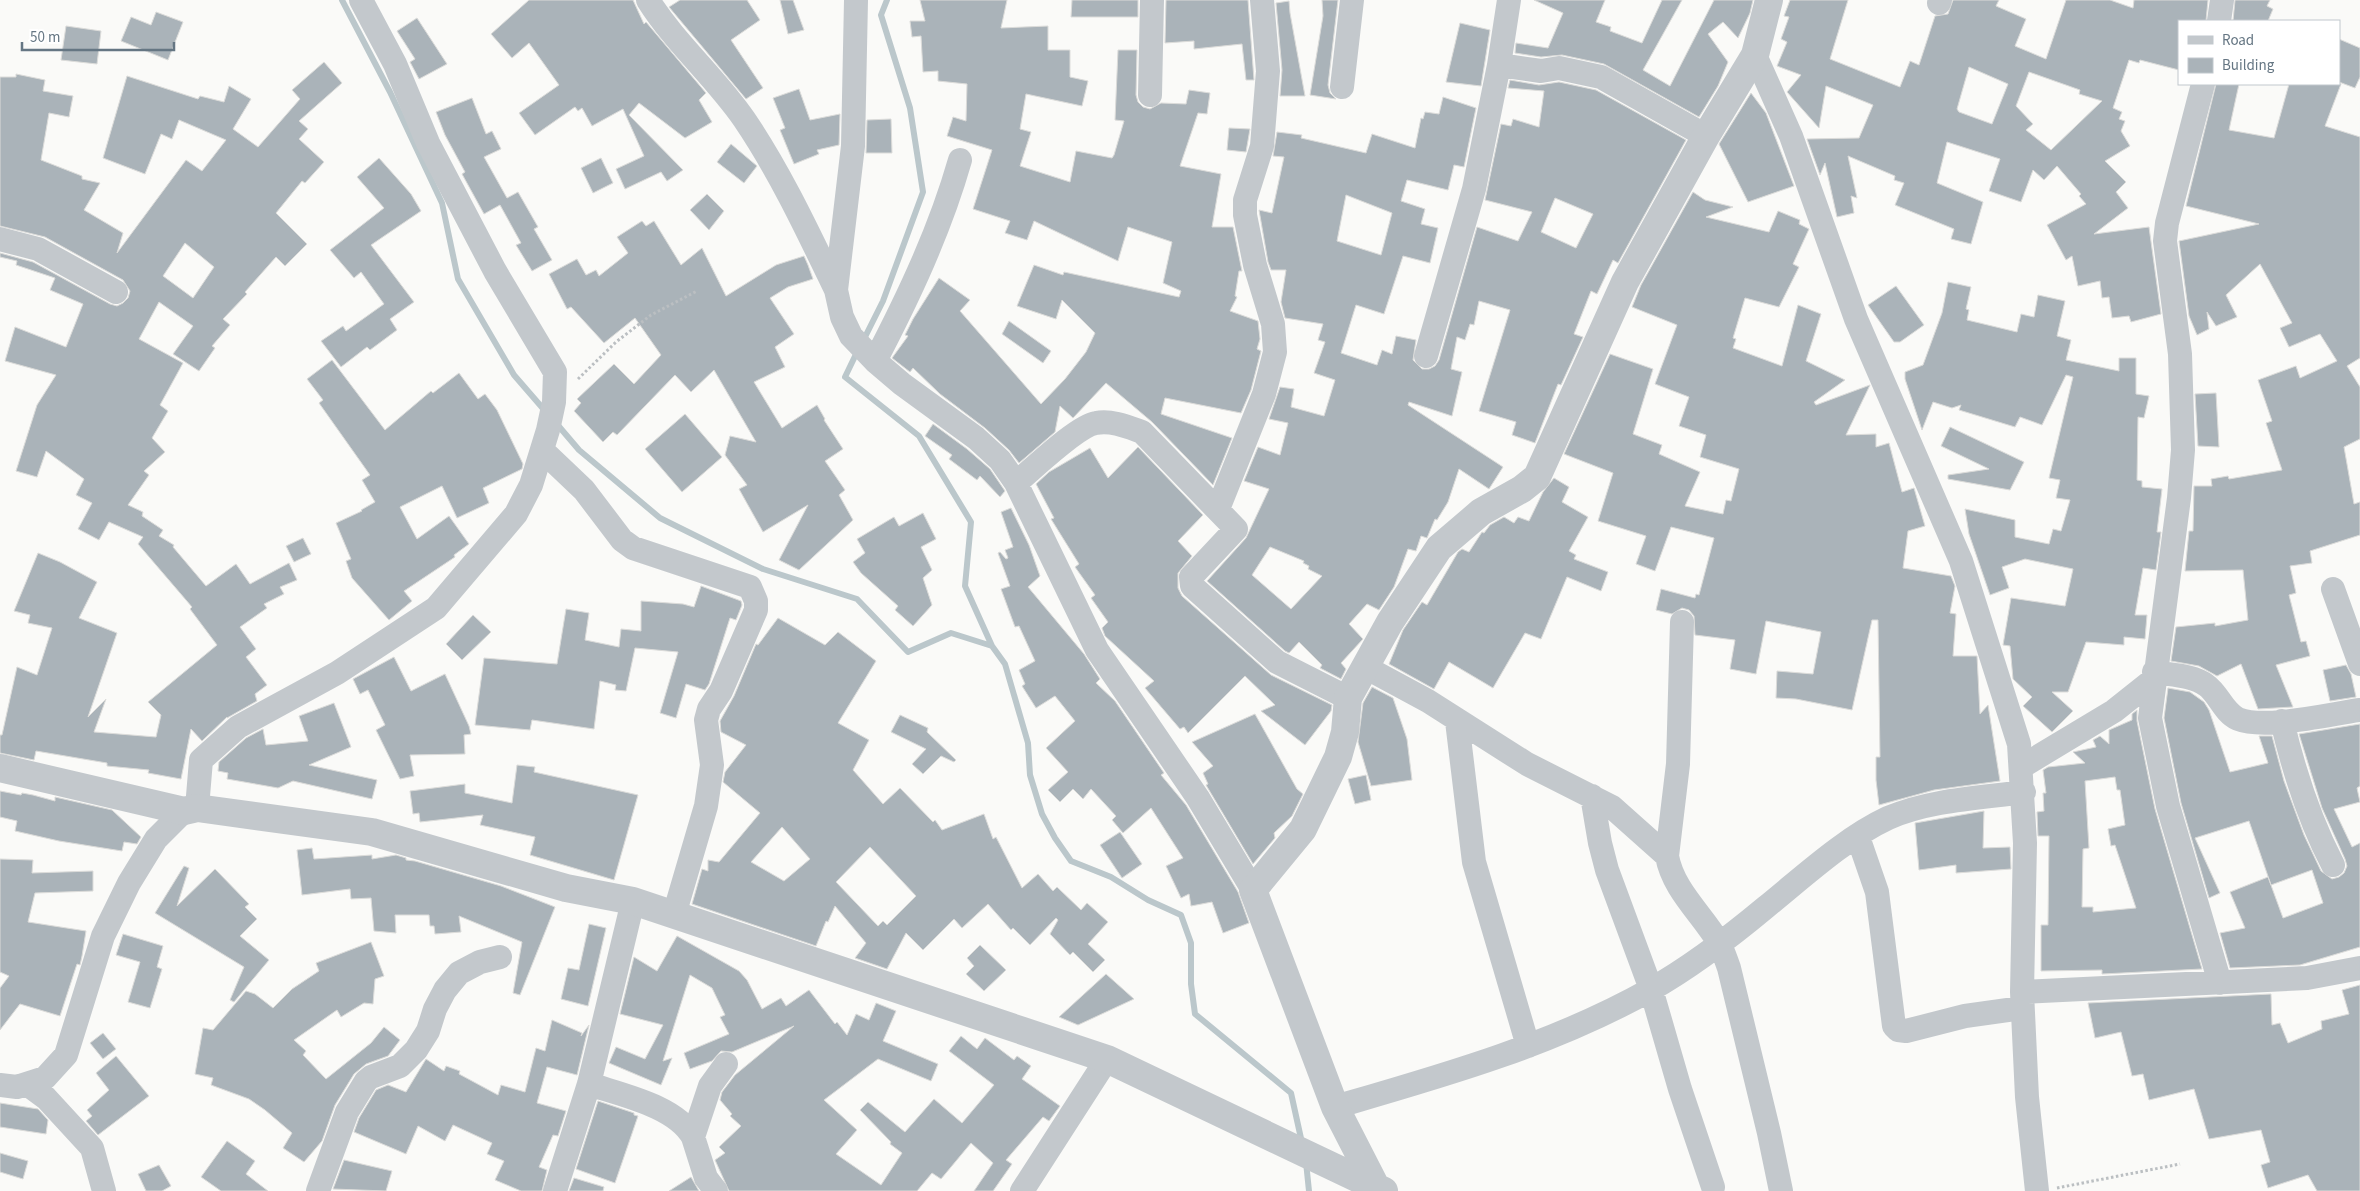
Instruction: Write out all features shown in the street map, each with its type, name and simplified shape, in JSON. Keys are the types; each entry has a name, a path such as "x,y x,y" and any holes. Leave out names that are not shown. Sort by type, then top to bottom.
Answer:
{"street":[{"path":"0,1085 17,1087 45,1078 66,1055 104,936 129,883 156,838 190,809 201,760 238,728 337,673 436,608 525,501 543,451 554,402 556,383 551,362 522,319 490,263 428,143 395,64 362,0"},
{"path":"648,0 666,26 719,86 744,118 791,200 836,290 842,317 851,336 908,389 976,438 1000,460 1016,483 1096,650 1198,798 1253,890 1335,1106 1380,1189"},
{"path":"836,290 853,146 856,0"},
{"path":"1150,95 1152,0"},
{"path":"1218,509 1264,394 1275,352 1273,324 1255,265 1245,215 1245,200 1262,146 1268,72 1262,0"},
{"path":"1342,87 1352,0"},
{"path":"1426,356 1474,189 1499,65 1509,0"},
{"path":"1253,890 1303,829 1338,757 1345,732 1348,698 1390,622 1439,548 1481,512 1522,489 1538,477 1624,282 1706,136 1756,55 1769,0"},
{"path":"2219,20 2222,0"},
{"path":"1756,55 1791,136 1856,319 1961,561 2019,744 2024,792 2022,1000 2027,1097 2044,1190"},
{"path":"1499,65 1541,71 1558,68 1601,77 1706,136"},
{"path":"2203,85 2167,223 2165,241 2180,354 2183,450 2179,498 2154,676 2150,718 2168,806 2220,983"},
{"path":"874,359 934,237 947,204 960,160"},
{"path":"0,239 38,248 116,292"},
{"path":"1016,483 1076,434 1096,423 1120,424 1142,432 1236,529 1191,577 1192,586 1277,662 1348,698"},
{"path":"543,451 584,490 622,540 633,548 750,587 756,601 756,610 721,691 709,710 706,720 712,765 706,806 674,915"},
{"path":"2334,589 2360,664"},
{"path":"1682,622 1678,764 1667,856 1669,868 1676,882 1720,943 1738,1000 1781,1191"},
{"path":"1365,667 1428,701 1527,764 1612,807 1667,856"},
{"path":"2022,767 2114,711 2154,676 2194,680 2206,685 2228,712 2238,719 2252,722 2282,722 2360,710"},
{"path":"1457,721 1474,862 1528,1046"},
{"path":"2282,722 2307,808 2316,833 2333,865"},
{"path":"0,768 190,809 372,832 566,888 633,902 1107,1059 1380,1189"},
{"path":"1335,1106 1528,1046 1588,1022 1651,990 1720,943 1810,871 1887,819 1914,809 2024,792"},
{"path":"1592,796 1598,836 1607,870 1651,990 1680,1089 1713,1187"},
{"path":"1858,837 1877,892 1894,1026 1898,1030 1906,1031 2022,1000 2220,983 2307,978 2360,968"},
{"path":"555,1191 590,1084 633,902"},
{"path":"318,1191 346,1112 366,1081 371,1077 400,1066 416,1050 428,1031 435,1008 445,990 459,973 480,962 500,957"},
{"path":"1022,1191 1107,1059"},
{"path":"693,1136 710,1086 726,1064"},
{"path":"27,1084 46,1098 92,1148 104,1191"},
{"path":"590,1084 673,1115 688,1128 693,1136 706,1178 716,1191"}],"path":[{"path":"554,402 605,352 638,324 651,315 697,291"},
{"path":"2044,1190 2180,1164"}],"building":[{"path":"529,0 633,0 644,24 646,22 706,93 699,100 712,122 685,138 639,103 629,115 683,170 667,181 661,172 625,189 616,169 644,156 623,109 592,126 582,108 578,111 575,107 535,135 519,113 559,85 529,43 512,58 491,34"},
{"path":"680,0 747,0 760,20 731,40 763,88 746,99 669,7"},
{"path":"780,0 793,0 804,30 788,34"},
{"path":"920,0 1007,0 1001,28 1048,26 1048,50 1070,50 1070,77 1088,81 1082,106 1026,94 1020,129 1031,132 1020,166 1070,182 1076,151 1112,158 1124,121 1115,120 1118,50 1137,50 1136,95 1138,102 1143,107 1150,109 1161,103 1186,104 1189,90 1210,93 1207,114 1198,113 1180,166 1221,174 1212,227 1233,227 1242,271 1239,271 1235,296 1237,297 1230,311 1258,321 1260,339 1257,349 1261,351 1251,390 1241,413 1165,398 1161,414 1232,438 1213,485 1152,422 1106,383 1073,418 1060,406 1055,432 1019,463 1009,450 985,428 940,394 913,368 910,372 892,358 908,336 905,335 913,319 939,278 970,300 960,311 1041,404 1065,379 1086,352 1095,333 1062,300 1056,319 1017,306 1034,265 1063,275 1064,272 1179,297 1181,291 1163,283 1172,242 1128,227 1118,261 1034,221 1027,240 1005,233 1010,221 973,209 992,150 947,136 953,117 966,121 967,84 938,81 938,71 923,72 921,36 912,37 910,21 925,21"},
{"path":"1072,0 1138,0 1138,17 1071,17"},
{"path":"1166,0 1248,0 1254,80 1246,80 1242,44 1194,49 1194,41 1165,43"},
{"path":"1322,0 1338,0 1328,85 1330,93 1336,99 1310,95 1323,16"},
{"path":"1534,0 1605,0 1596,22 1611,27 1610,31 1642,43 1662,0 1682,0 1643,70 1670,86 1714,0 1753,0 1750,13 1738,38 1723,22 1708,34 1728,62 1718,86 1699,117 1604,64 1562,55 1541,57 1515,53 1516,43 1548,48 1563,13"},
{"path":"1790,0 1848,0 1830,59 1900,87 1910,61 1919,65 1935,16 1948,14 1953,0 1999,0 1996,6 2026,19 2015,46 2046,59 2066,0 2110,0 2133,8 2134,0 2208,0 2206,20 2178,20 2178,70 2140,60 2139,63 2129,60 2113,108 2122,112 2119,119 2125,121 2121,131 2130,146 2105,161 2126,182 2116,192 2128,208 2094,234 2149,227 2161,314 2131,322 2129,316 2112,318 2109,297 2102,298 2100,281 2078,286 2072,256 2066,260 2047,225 2086,204 2079,196 2081,194 2057,166 2044,180 2033,170 2021,202 1989,191 2000,159 1947,142 1937,183 1983,202 1971,244 1951,239 1954,229 1895,205 1904,183 1894,180 1895,176 1848,156 1857,198 1851,196 1854,213 1837,217 1825,163 1820,175 1807,139 1859,138 1873,105 1826,86 1819,128 1787,92 1801,75 1777,66 1787,42 1781,39 1789,17 1784,16","holes":["1969,67 2008,84 1992,124 1959,112 1957,109","2029,72 2080,90 2079,94 2102,101 2051,150 2026,130 2033,124 2016,106"]},
{"path":"2235,0 2270,0 2267,6 2273,9 2268,20 2233,20"},
{"path":"1289,1 1305,96 1280,96 1282,70 1276,3"},
{"path":"156,12 183,22 168,60 121,41 131,17 151,25"},
{"path":"417,18 447,64 419,79 410,62 415,59 397,31"},
{"path":"1460,23 1490,30 1481,86 1446,82"},
{"path":"66,26 101,31 97,64 61,60"},
{"path":"2340,39 2360,48 2360,77 2355,88 2340,82"},
{"path":"324,62 342,83 299,121 308,129 299,139 324,162 305,183 302,181 276,213 307,244 285,266 276,257 245,292 247,294 223,319 230,325 212,346 215,348 199,371 173,354 193,326 159,302 139,339 183,363 160,405 168,411 152,438 165,452 144,471 149,475 128,505 143,512 142,516 163,530 159,536 174,545 173,547 206,586 236,564 250,584 289,563 297,580 280,587 284,594 264,604 267,608 240,627 256,649 246,657 267,685 255,694 257,701 227,717 202,741 191,729 181,779 148,773 149,770 107,766 107,763 36,751 34,760 0,753 0,735 2,735 17,667 37,675 52,628 28,623 30,615 14,611 38,553 60,562 97,582 79,618 117,633 88,717 106,699 94,732 156,737 161,715 148,702 217,645 190,609 192,607 138,544 143,537 109,522 99,540 78,529 92,503 76,495 84,479 46,451 37,477 16,471 37,405 56,375 5,361 15,327 66,347 83,304 50,290 55,278 16,265 17,261 0,257 0,253 33,262 110,304 117,306 123,303 128,298 130,291 123,280 45,237 0,226 0,77 16,77 16,74 45,80 43,91 73,96 69,117 49,113 41,160 82,176 82,179 100,183 84,210 123,233 117,253 186,160 202,171 226,140 179,120 172,139 161,134 145,174 103,158 127,76 198,99 200,96 224,102 229,86 251,99 233,129 258,147 300,99 292,90","holes":["185,243 214,267 193,298 163,276"]},
{"path":"1510,80 1539,85 1559,82 1596,90 1686,140 1618,263 1613,260 1597,294 1591,291 1574,334 1583,337 1561,385 1558,384 1535,443 1512,435 1516,422 1479,411 1510,310 1479,301 1474,325 1470,324 1465,340 1457,337 1451,369 1462,372 1452,416 1409,402 1408,405 1503,467 1489,489 1459,469 1448,502 1437,520 1435,519 1427,538 1421,536 1416,551 1408,549 1394,587 1379,610 1367,604 1349,624 1363,639 1341,663 1346,669 1341,679 1320,668 1322,665 1299,642 1289,653 1285,651 1207,581 1246,538 1269,489 1244,481 1258,447 1280,455 1288,423 1269,419 1280,387 1294,389 1291,407 1324,416 1335,380 1314,373 1325,342 1318,340 1323,324 1285,318 1281,302 1286,270 1271,270 1268,262 1259,210 1272,213 1284,157 1273,156 1277,132 1302,135 1301,138 1366,153 1372,134 1415,148 1421,118 1423,119 1425,112 1439,114 1443,97 1476,108 1464,167 1454,165 1448,190 1407,180 1401,201 1425,209 1421,224 1438,228 1430,263 1403,256 1384,314 1356,305 1341,353 1377,365 1382,350 1392,354 1396,336 1416,340 1413,360 1422,369 1429,369 1435,366 1439,360 1477,227 1518,241 1532,212 1485,200 1501,124 1511,126 1513,119 1539,127 1544,91 1508,88","holes":["1346,195 1392,213 1381,255 1337,241","1555,198 1593,214 1576,248 1541,232","1270,547 1304,561 1303,563 1309,566 1308,569 1322,576 1291,609 1252,575"]},
{"path":"2341,84 2325,126 2360,137 2360,358 2347,366 2360,387 2360,439 2344,447 2354,504 2360,502 2360,535 2310,551 2312,563 2290,566 2296,593 2289,595 2301,642 2306,641 2310,656 2276,665 2293,707 2258,709 2241,664 2217,676 2199,666 2171,661 2176,627 2215,623 2215,626 2248,620 2243,570 2185,571 2189,531 2193,531 2194,486 2212,486 2211,479 2228,476 2229,479 2282,470 2266,423 2272,421 2258,380 2296,366 2300,378 2337,361 2320,334 2289,347 2280,328 2292,323 2260,264 2226,295 2237,317 2216,326 2207,312 2209,329 2197,335 2189,316 2179,241 2259,224 2186,206 2216,85 2239,85 2229,130 2274,138 2289,85"},
{"path":"799,89 810,120 840,114 839,145 817,150 819,154 794,164 780,130 785,128 773,98"},
{"path":"1751,93 1766,113 1794,186 1748,202 1719,144"},
{"path":"472,98 486,134 492,131 501,149 484,157 507,198 518,192 538,227 534,229 552,260 532,271 516,245 521,243 500,205 484,214 462,174 465,172 445,135 436,112"},
{"path":"891,119 892,153 866,153 867,120"},
{"path":"1229,128 1250,129 1246,152 1227,150"},
{"path":"731,144 757,166 744,183 717,162"},
{"path":"379,158 411,194 421,211 371,245 414,302 390,319 397,330 370,350 367,347 341,367 321,341 343,326 346,331 384,304 361,272 354,278 330,250 384,208 357,177"},
{"path":"601,158 613,183 593,193 581,168"},
{"path":"1693,192 1705,200 1733,207 1706,217 1769,232 1778,211 1800,220 1799,224 1809,229 1793,264 1799,267 1779,307 1745,298 1733,338 1736,339 1733,348 1782,366 1798,305 1821,314 1806,361 1845,380 1814,402 1816,405 1870,385 1846,435 1876,434 1876,447 1889,443 1902,492 1914,488 1925,526 1908,531 1903,568 1951,576 1955,586 1950,613 1956,614 1953,656 1977,656 1980,714 1988,705 2000,781 1934,790 1879,805 1876,780 1876,757 1880,757 1878,620 1872,620 1852,710 1796,699 1776,698 1777,671 1813,674 1821,632 1766,621 1756,674 1730,669 1735,640 1695,635 1694,616 1689,610 1682,608 1672,614 1656,610 1661,589 1695,598 1696,594 1699,595 1714,538 1671,527 1655,571 1636,564 1646,536 1598,521 1613,473 1564,454 1610,354 1653,369 1633,434 1662,445 1659,454 1700,472 1685,506 1723,514 1726,500 1731,501 1739,469 1700,457 1706,435 1679,426 1689,397 1655,384 1677,325 1632,307 1641,285"},
{"path":"707,194 724,211 709,230 690,210"},
{"path":"642,221 646,226 654,221 681,265 702,248 726,296 776,265 804,256 813,279 788,287 770,298 794,334 775,347 785,367 754,382 782,428 817,405 824,420 843,449 825,461 845,490 839,495 853,520 799,570 779,560 808,505 763,532 739,489 747,485 725,455 730,436 756,442 714,370 691,392 675,375 617,435 613,432 603,442 574,411 581,403 577,399 614,364 634,384 661,355 635,318 604,343 571,307 567,309 549,274 577,259 586,275 596,270 599,276 628,253 617,237"},
{"path":"1948,282 1971,287 1966,309 1969,310 1967,320 2017,332 2021,314 2034,317 2038,295 2065,301 2057,336 2071,340 2066,360 2119,371 2119,358 2136,358 2136,394 2149,396 2144,418 2138,417 2137,480 2142,481 2142,487 2162,489 2157,532 2161,532 2156,570 2143,568 2135,615 2147,615 2145,639 2124,637 2124,645 2086,642 2068,692 2052,692 2073,711 2052,732 2023,706 2032,697 2013,679 2010,646 2003,645 2011,598 2065,606 2073,569 2025,559 2002,567 2009,588 1990,595 1969,534 1965,509 2015,520 2015,537 2049,544 2053,529 2061,531 2070,500 2056,498 2060,480 2049,478 2073,377 2066,375 2042,425 2020,417 2015,427 1959,410 1961,405 1952,408 1933,402 1922,430 1905,379 1905,372 1923,365 1942,313"},
{"path":"1896,286 1924,325 1900,342 1894,342 1868,305"},
{"path":"1009,321 1051,351 1043,363 1002,334"},
{"path":"332,360 385,430 431,391 433,393 459,373 478,399 485,394 497,410 523,464 522,469 483,488 489,503 457,518 442,486 400,507 417,539 449,516 469,544 454,555 455,557 404,591 412,601 389,620 352,578 346,561 351,559 336,523 362,511 375,502 362,480 370,475 319,403 323,400 307,379"},
{"path":"2216,393 2219,447 2198,446 2195,394"},
{"path":"685,414 722,457 682,492 645,449"},
{"path":"933,424 990,469 1005,491 1000,497 980,476 977,480 949,459 952,455 925,436"},
{"path":"1950,427 2024,462 2010,490 1948,479 1948,475 1989,469 1941,446"},
{"path":"1138,447 1203,515 1178,541 1192,556 1178,573 1178,588 1182,596 1271,675 1332,705 1331,711 1305,745 1261,711 1275,705 1245,676 1188,733 1184,727 1180,729 1145,688 1154,681 1105,636 1102,628 1108,622 1091,598 1095,595 1075,567 1079,564 1051,519 1054,518 1036,484 1049,472 1090,448 1108,478"},
{"path":"1554,478 1569,487 1562,502 1588,517 1569,551 1576,555 1574,559 1608,572 1601,591 1567,577 1541,639 1525,633 1493,688 1449,662 1434,689 1389,664 1403,630 1422,602 1427,605 1458,552 1462,549 1469,552 1482,532 1484,533 1490,525 1504,517 1514,523 1518,517 1529,521 1543,492"},
{"path":"1011,508 1029,545 1040,576 1028,587 1084,654 1100,679 1096,683 1115,701 1164,773 1161,775 1186,805 1238,892 1249,923 1223,933 1212,902 1191,906 1189,894 1181,898 1166,866 1183,858 1151,808 1123,833 1112,820 1116,816 1091,789 1083,799 1073,789 1060,802 1048,790 1068,772 1046,748 1075,721 1055,696 1036,708 1022,686 1025,684 1019,670 1035,661 1019,626 1015,627 1001,589 1010,586 998,553 1000,552 1006,559 1008,558 1005,550 1013,547 1001,512"},
{"path":"923,513 936,539 921,547 932,570 923,578 932,605 913,626 895,610 898,606 861,573 853,562 865,553 857,539 894,517 899,526"},
{"path":"303,538 311,554 294,562 286,546"},
{"path":"701,586 741,601 742,605 736,620 730,618 709,684 705,690 686,684 676,718 660,713 678,652 635,648 626,691 615,690 616,685 600,681 594,729 532,720 530,730 475,725 484,658 557,664 566,609 589,613 585,640 619,647 621,629 641,631 641,601 683,604 694,607"},
{"path":"473,615 491,632 462,660 446,644"},
{"path":"778,618 825,645 838,632 876,661 838,723 869,740 853,770 883,804 900,788 933,822 935,820 942,830 984,814 993,839 996,837 1022,888 1038,874 1053,891 1057,887 1081,910 1087,903 1108,922 1088,944 1105,960 1093,972 1073,952 1070,955 1050,934 1058,920 1056,918 1030,945 1013,928 1011,930 988,904 962,928 954,919 923,950 906,933 887,969 855,958 866,943 835,906 828,922 826,921 816,946 692,904 702,869 708,871 708,860 719,862 760,813 723,782 725,772 746,745 721,732 720,721 734,696 756,644 758,645","holes":["782,827 810,859 784,881 751,862","870,847 916,896 887,925 883,921 878,926 836,882"]},
{"path":"394,657 411,691 445,674 471,734 464,735 465,754 410,755 414,776 400,779 376,730 385,725 368,690 360,694 353,679"},
{"path":"2346,665 2351,674 2356,697 2330,701 2323,670"},
{"path":"1372,687 1393,698 1407,739 1412,780 1371,786 1358,742 1363,703"},
{"path":"2168,688 2190,692 2204,702 2209,710 2230,772 2268,763 2259,736 2272,736 2284,781 2304,835 2321,871 2332,879 2344,873 2347,866 2322,808 2299,734 2360,724 2360,786 2357,788 2360,802 2334,809 2352,847 2360,843 2360,947 2300,965 2230,968 2220,933 2245,928 2230,892 2268,877 2283,918 2323,903 2312,870 2271,885 2249,821 2195,838 2220,893 2209,898 2181,803 2164,718"},
{"path":"334,703 351,747 309,765 377,780 372,799 293,781 278,788 227,779 228,773 218,771 219,762 246,738 263,729 266,745 308,741 299,716"},
{"path":"2137,710 2137,721 2155,809 2202,969 2102,974 2102,970 2041,971 2041,925 2048,925 2049,836 2038,836 2037,812 2044,811 2043,793 2046,793 2043,770 2048,767 2085,763 2073,752 2096,747 2093,740 2100,736 2109,744 2109,730 2132,720 2132,714","holes":["2115,777 2117,790 2120,790 2125,825 2108,829 2111,846 2115,845 2136,908 2093,912 2093,907 2082,907 2083,849 2089,848 2085,781"]},
{"path":"1255,714 1297,789 1303,794 1292,816 1274,833 1275,838 1253,864 1206,785 1208,784 1203,773 1213,766 1192,742"},
{"path":"900,715 928,728 927,732 956,760 954,762 941,756 923,774 912,764 926,749 891,732"},
{"path":"517,765 535,767 534,772 638,795 614,880 530,855 535,837 480,825 483,815 420,822 419,813 413,814 410,791 465,784 465,793 512,803"},
{"path":"1366,775 1371,800 1355,804 1348,779"},
{"path":"0,791 33,795 55,801 55,797 112,810 141,837 137,844 124,842 122,851 59,841 15,831 17,821 0,817"},
{"path":"1984,811 1983,848 2010,847 2011,869 1956,873 1956,865 1919,870 1915,823"},
{"path":"1120,832 1142,864 1122,878 1100,845"},
{"path":"312,848 314,859 372,855 372,859 396,855 406,858 406,860 501,886 555,907 520,995 513,993 522,942 459,916 461,932 435,934 434,926 430,926 429,915 395,915 396,933 374,931 371,898 351,899 350,889 302,895 297,850"},
{"path":"0,859 33,860 32,873 93,871 93,891 35,893 28,922 86,931 80,965 77,964 60,1016 20,1004 0,1030 0,988 9,976 0,972"},
{"path":"184,866 189,868 177,906 215,869 249,904 245,907 257,919 240,936 269,960 234,1002 230,1000 244,967 155,913"},
{"path":"589,924 606,928 588,1006 561,999 568,968 579,970"},
{"path":"123,934 163,946 157,967 162,969 150,1008 128,1002 140,962 116,955"},
{"path":"677,936 739,971 747,980 762,1009 781,998 786,1006 809,990 835,1024 837,1022 847,1035 856,1014 869,1020 876,1003 896,1011 883,1041 938,1064 931,1081 878,1059 824,1100 857,1130 836,1154 881,1185 902,1153 890,1144 891,1142 860,1110 868,1102 905,1132 934,1099 962,1123 994,1085 949,1051 961,1036 977,1049 985,1038 1014,1060 1017,1056 1031,1066 1022,1079 1060,1106 1049,1121 1043,1117 1006,1160 1012,1164 993,1191 974,1191 993,1163 971,1143 941,1179 932,1173 917,1191 729,1191 715,1160 725,1153 719,1147 741,1126 730,1116 732,1114 720,1100 722,1092 735,1075 794,1026 732,1052 721,1051 712,1061 690,1069 684,1053 729,1034 720,1017 725,1015 712,988 690,975 663,1061 672,1058 661,1085 609,1063 616,1047 645,1059 663,1025 620,1014 634,957 657,971"},
{"path":"371,942 384,976 375,979 373,1004 364,1003 341,1017 337,1010 294,1040 306,1051 303,1055 326,1079 371,1043 384,1027 400,1040 388,1056 366,1064 354,1074 335,1105 322,1141 304,1162 283,1148 292,1133 265,1110 249,1099 211,1085 213,1078 195,1074 203,1028 213,1030 246,991 255,994 273,1008 292,989 319,971 316,963"},
{"path":"980,945 1006,970 984,991 966,974 974,966 967,958"},
{"path":"1106,974 1134,999 1078,1025 1059,1017"},
{"path":"2360,985 2360,1191 2317,1191 2308,1175 2268,1188 2261,1165 2270,1162 2261,1130 2209,1139 2194,1089 2149,1100 2143,1074 2132,1076 2121,1032 2095,1038 2088,1003 2271,994 2272,1025 2280,1023 2288,1043 2322,1029 2321,1021 2349,1014 2342,990"},
{"path":"552,1020 582,1033 581,1036 589,1025 577,1075 547,1067 537,1103 566,1111 558,1136 553,1135 539,1167 547,1170 542,1191 521,1191 495,1180 504,1161 487,1154 492,1143 453,1125 445,1141 418,1126 406,1154 354,1132 359,1118 376,1090 388,1085 406,1092 426,1059 444,1071 446,1066 460,1071 459,1074 498,1095 501,1085 525,1092 536,1048 545,1051"},
{"path":"103,1033 116,1049 103,1059 90,1043"},
{"path":"116,1056 149,1096 98,1135 86,1121 92,1116 87,1110 109,1090 96,1073"},
{"path":"598,1101 638,1116 615,1183 576,1169"},
{"path":"0,1103 38,1109 48,1120 46,1134 0,1127"},
{"path":"227,1141 255,1161 246,1174 268,1191 221,1191 201,1177"},
{"path":"0,1153 28,1161 23,1179 0,1172"},
{"path":"344,1160 392,1171 386,1191 333,1189"},
{"path":"159,1165 171,1186 162,1191 146,1191 138,1174"},
{"path":"691,1177 699,1191 669,1191"},
{"path":"574,1178 604,1187 603,1191 569,1191"}],"waterway":[{"path":"342,0 390,92 442,203 458,279 514,375 546,412"},
{"path":"863,341 883,301 923,192 910,108 881,15 887,0"},
{"path":"858,350 845,377 919,436 971,522 965,586 992,646 1005,664 1028,743 1030,775 1042,814 1055,838 1071,861 1111,877 1148,900 1181,915 1191,943 1191,984 1195,1014 1291,1093 1302,1143"},
{"path":"556,423 579,450 660,518 763,569 857,599 908,652 951,633 992,646"},
{"path":"1306,1162 1309,1191"}]}
